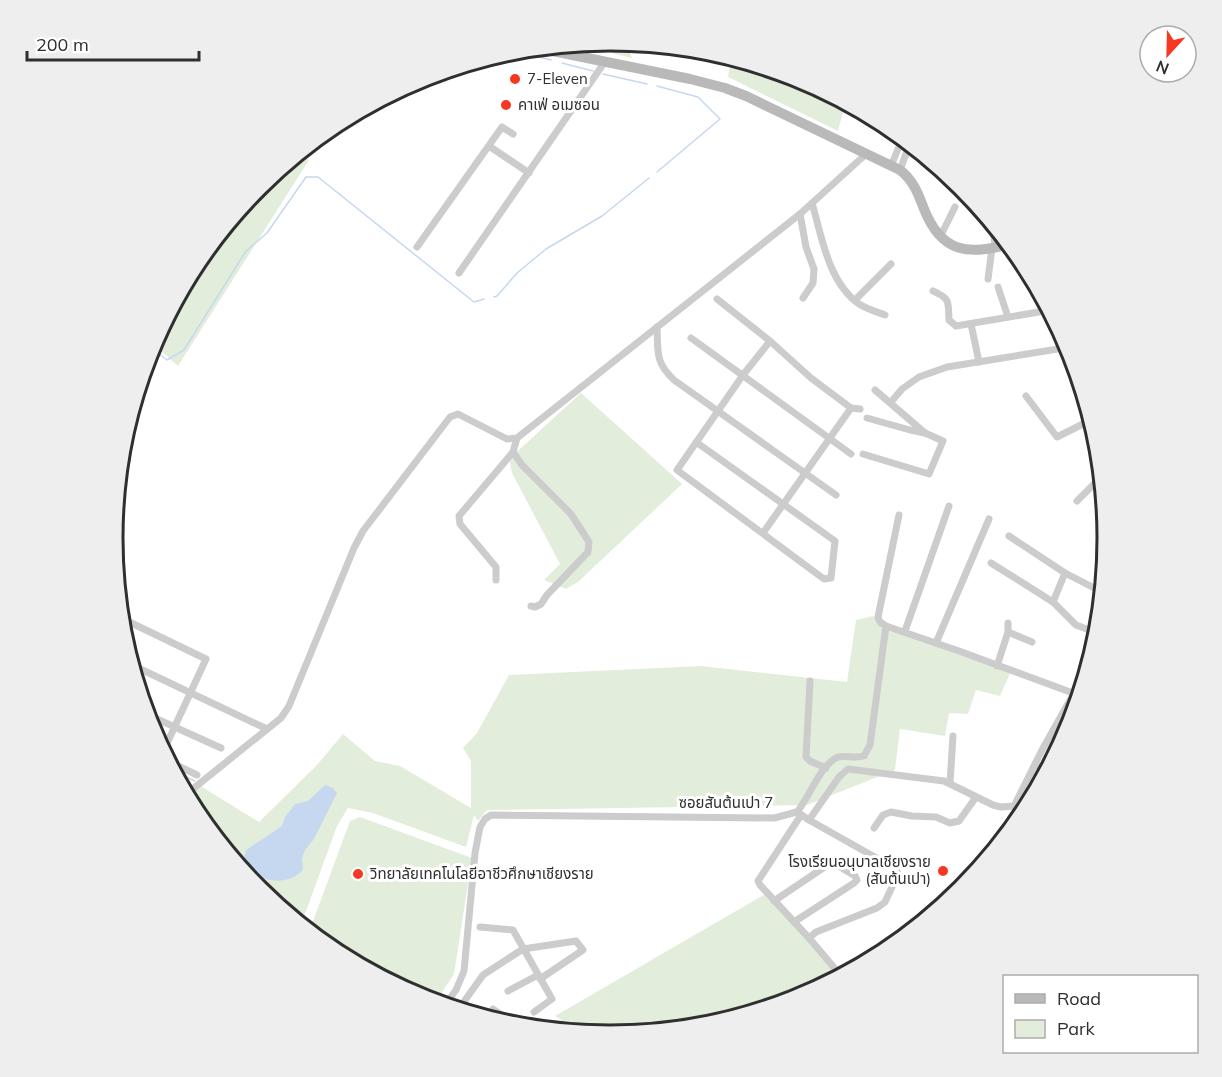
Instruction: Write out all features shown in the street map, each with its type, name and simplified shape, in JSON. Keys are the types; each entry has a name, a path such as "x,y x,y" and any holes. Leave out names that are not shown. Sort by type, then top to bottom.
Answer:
{"street":[{"path":"562,54 690,79 746,96 908,176 929,219 940,237 950,245 960,249 1001,246"},
{"path":"459,273 604,63"},
{"path":"417,247 502,127 513,134"},
{"path":"489,146 529,173"},
{"path":"895,168 901,147"},
{"path":"895,168 906,150"},
{"path":"193,789 281,718 289,706 363,531 450,417 458,414 507,439 517,438 800,213 866,154"},
{"path":"812,203 833,271 846,292 864,306 885,315"},
{"path":"940,237 955,207"},
{"path":"800,213 806,247 814,269 813,283 802,298"},
{"path":"988,279 993,236"},
{"path":"855,300 891,264"},
{"path":"998,287 1008,316"},
{"path":"933,291 944,295 948,301 949,320 953,325 1042,311"},
{"path":"717,299 770,341 811,378 851,408 860,409"},
{"path":"971,324 979,362"},
{"path":"657,327 658,356 663,370 836,495"},
{"path":"691,338 851,454"},
{"path":"696,442 835,541 831,578 824,579 677,470 696,442 718,410 743,375 770,341"},
{"path":"891,402 902,389 919,377 947,367 1059,348"},
{"path":"875,390 925,433"},
{"path":"1026,396 1057,437 1085,423"},
{"path":"763,533 851,408"},
{"path":"863,454 928,474 943,441 925,433 867,418"},
{"path":"496,579 496,567 460,525 459,516 513,452 517,438"},
{"path":"513,452 522,465 571,514 590,542 588,552 547,595 542,604 531,606"},
{"path":"1077,501 1095,483"},
{"path":"905,631 949,506"},
{"path":"899,515 878,617 880,622 1073,693"},
{"path":"936,643 989,519"},
{"path":"1009,536 1065,573 1095,589"},
{"path":"992,563 1053,602 1076,625 1090,630"},
{"path":"1053,602 1065,573"},
{"path":"131,623 206,659 168,741"},
{"path":"998,666 1008,632 1008,623"},
{"path":"837,971 760,885 759,879 826,768 835,758 843,756 855,759 864,756 870,745 886,626"},
{"path":"1008,632 1032,642"},
{"path":"141,669 267,729"},
{"path":"810,681 806,757 826,768"},
{"path":"1027,791 1035,764 1066,712"},
{"path":"159,719 221,748"},
{"path":"950,783 953,736"},
{"path":"1035,764 1041,767"},
{"path":"181,767 198,775"},
{"path":"809,820 838,777 848,768 950,783 1001,807 1019,804"},
{"path":"873,828 883,815 891,812 936,817 955,823 959,821 976,797"},
{"path":"799,813 896,868 898,874 885,902 877,908 816,932 809,938"},
{"name":"ซอยสันต้นเปา 7","path":"450,998 464,971 475,853 480,827 491,815 774,818 799,813"},
{"path":"774,901 832,862 855,876 854,883 794,922"},
{"path":"480,927 513,930 552,999 534,1012"},
{"path":"463,1003 483,975 523,949 576,941 583,950 539,977 508,991"},
{"path":"493,1009 498,1012"}],"green space":[{"path":"604,51 630,52 632,58"},
{"path":"730,66 768,77 798,88 852,114 843,112 838,131 728,77"},
{"path":"307,158 309,160 178,366 161,351 189,295 224,242 244,217"},
{"path":"581,393 682,484 578,582 566,589 544,580 560,564 512,473 509,459"},
{"path":"873,616 886,626 1011,671 1000,696 976,690 968,714 949,713 945,736 900,729 895,770 807,805 487,810 478,821 474,815 466,847 373,813 348,808 337,826 304,917 244,860 193,788 199,785 259,822 317,765 343,734 375,761 400,766 471,808 471,761 463,748 477,733 509,675 701,666 847,682 856,620"},
{"path":"360,817 472,858 454,974 440,995 395,976 367,961 312,923 350,821"},
{"path":"767,893 837,971 768,1000 706,1017 675,1022 611,1026 579,1025 567,1024 555,1016"}],"water":[{"path":"325,785 333,788 337,793 314,839 305,850 302,859 303,870 296,876 280,881 260,876 244,860 246,850 282,826 285,817 295,804 308,801"}],"waterway":[{"path":"537,57 551,60"},
{"path":"562,63 593,71"},
{"path":"603,74 647,84"},
{"path":"657,86 698,97 720,119 657,172"},
{"path":"160,355 167,360 184,350 246,251 267,233 306,177 318,177 474,302 484,299"},
{"path":"494,297 517,273 546,249 602,216 649,178"},
{"path":"186,777 195,781"}],"place":[{"name":"7-Eleven","path":"515,79"},
{"name":"คาเฟ่ อเมซอน","path":"506,105"},
{"name":"โรงเรียนอนุบาลเชียงราย (สันต้นเปา)","path":"943,871"},
{"name":"วิทยาลัยเทคโนโลยีอาชีวศึกษาเชียงราย","path":"358,874"}]}
